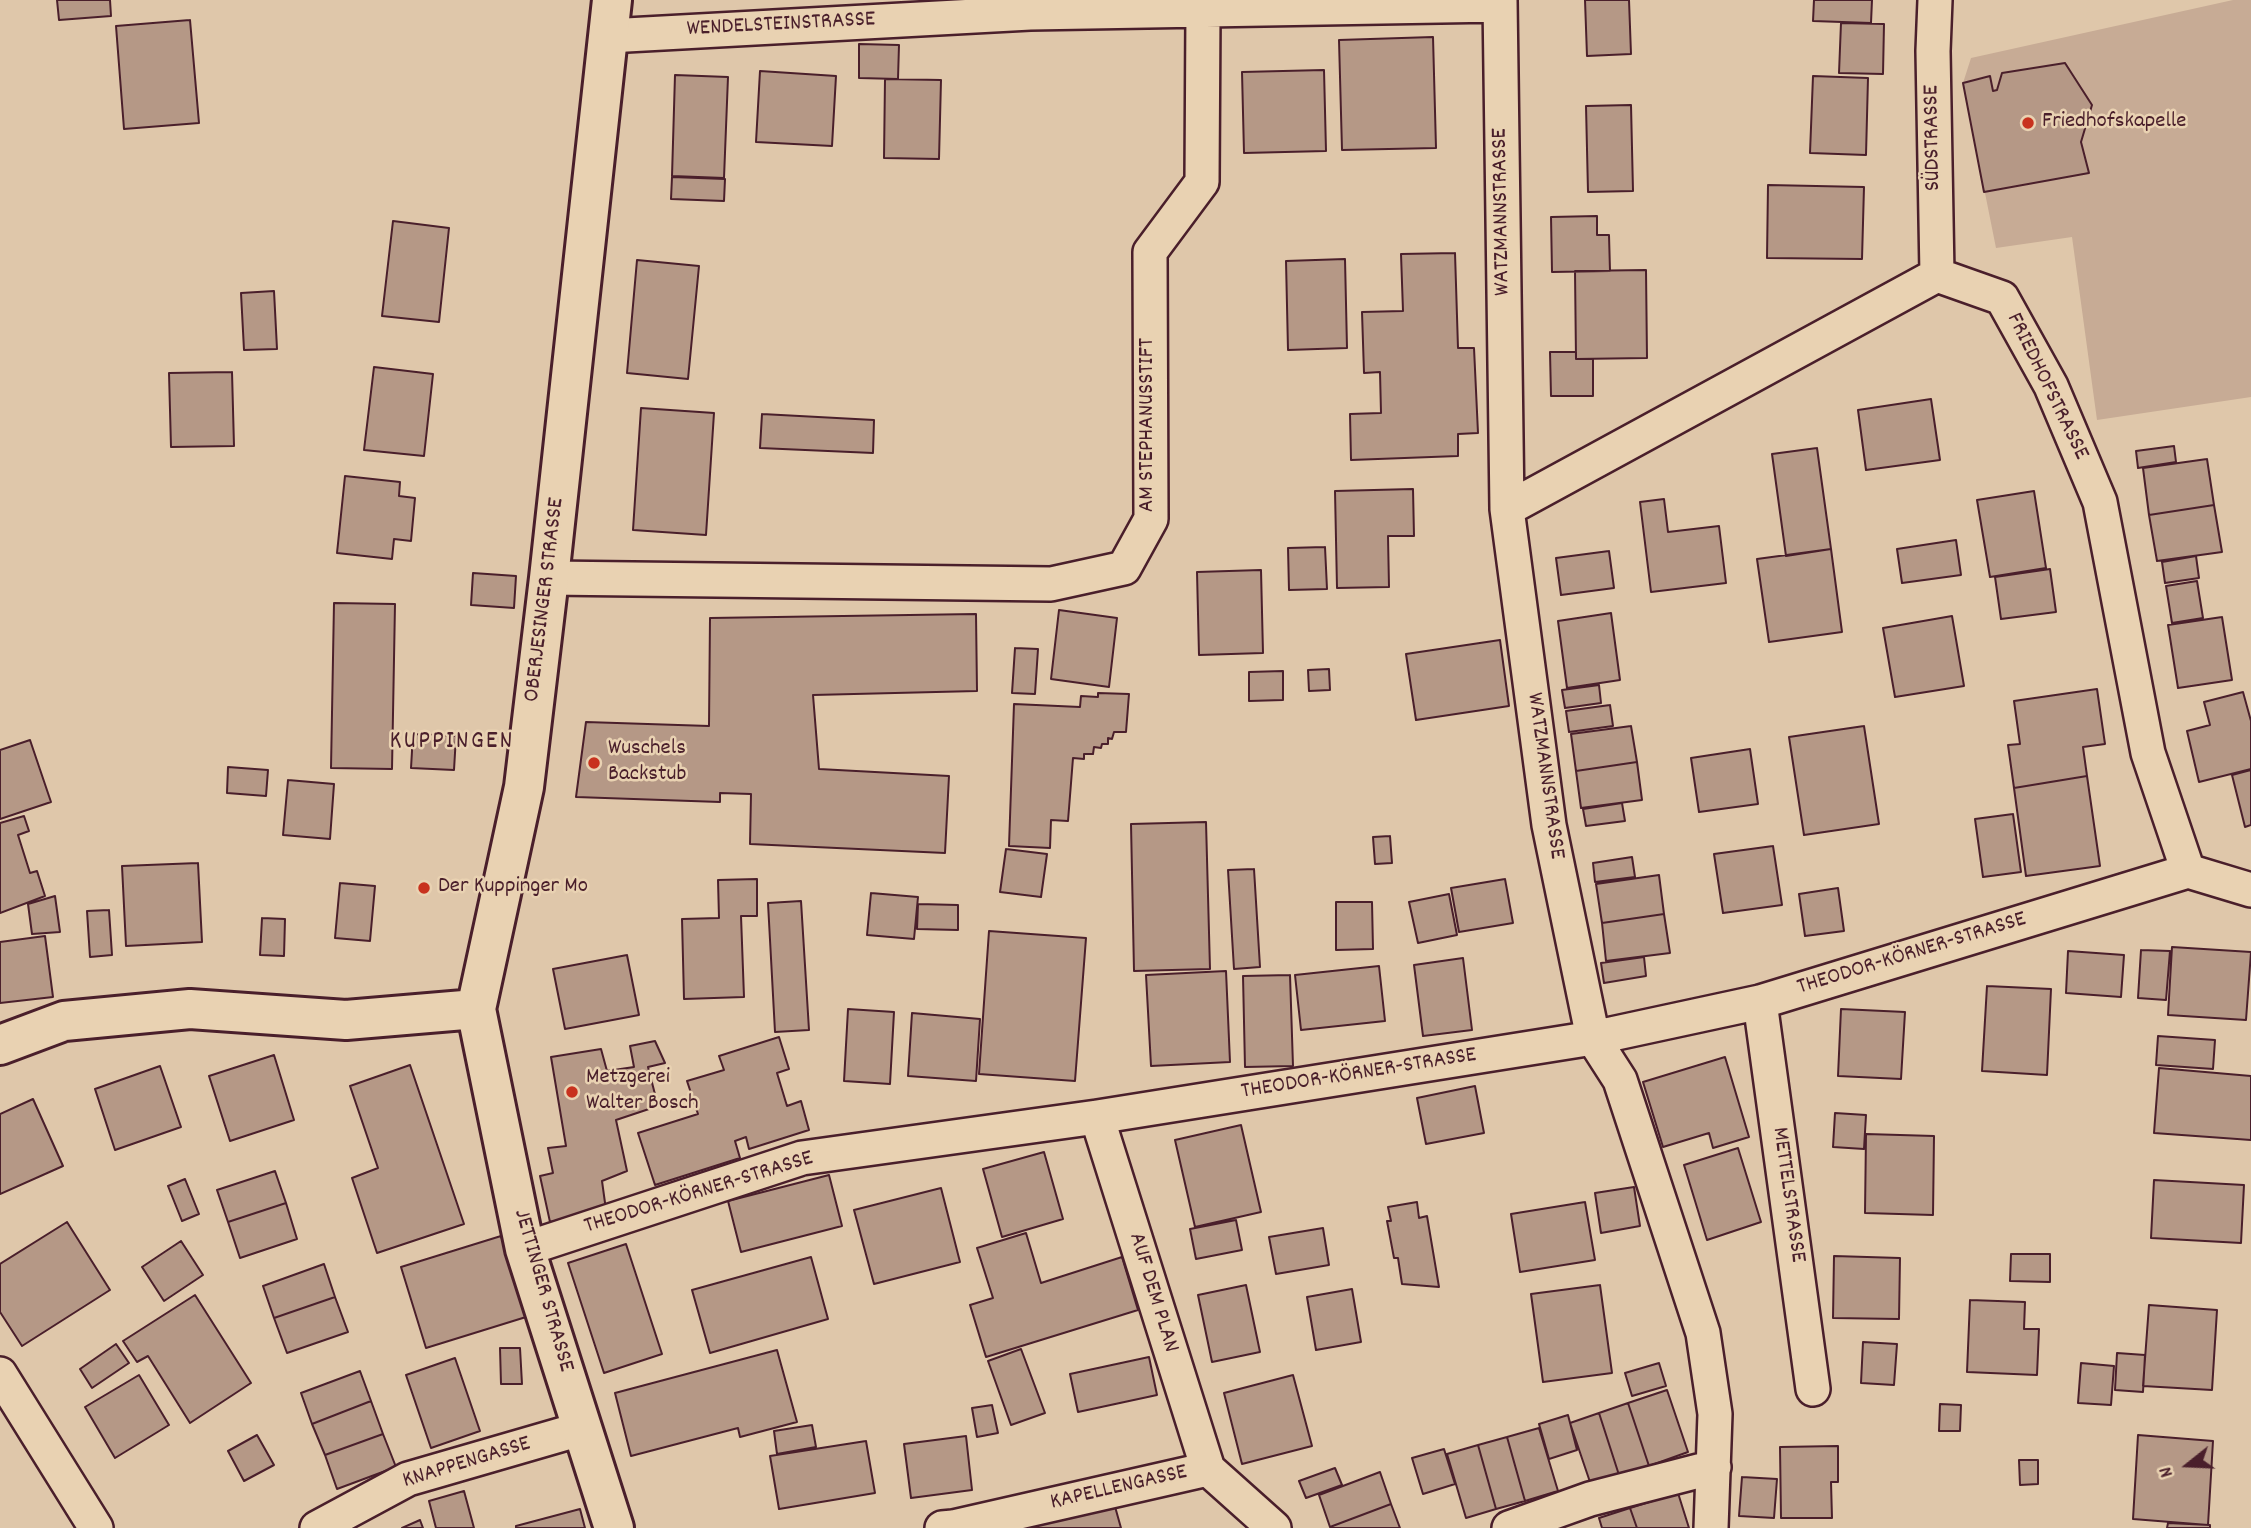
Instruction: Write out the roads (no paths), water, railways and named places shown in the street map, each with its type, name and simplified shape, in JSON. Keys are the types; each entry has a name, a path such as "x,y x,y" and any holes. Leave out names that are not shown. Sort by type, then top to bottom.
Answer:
{"main road":[{"name":"OBERJESINGER STRASSE","path":"476,1009 524,787 610,18"},
{"path":"0,1045 64,1021 190,1009 346,1020 476,1009"},
{"name":"JETTINGER STRASSE","path":"476,1009 525,1249 614,1528"}],"street":[{"name":"SÜDSTRASSE","path":"1935,0 1933,51 1937,275"},
{"name":"WENDELSTEINSTRASSE","path":"610,18 1030,6 1203,11 1499,3"},
{"name":"WATZMANNSTRASSE","path":"1499,3 1507,509 1549,825 1592,1038 1620,1080 1703,1333 1716,1414 1711,1528"},
{"name":"AM STEPHANUSSTIFT","path":"549,578 1051,584 1124,568 1151,519 1150,252 1202,182 1203,11"},
{"path":"1507,509 1937,275"},
{"name":"FRIEDHOFSTRASSE","path":"1937,275 2002,298 2051,386 2078,448 2100,502 2148,753 2188,871"},
{"path":"2188,871 2251,890"},
{"name":"THEODOR-KÖRNER-STRASSE","path":"525,1249 802,1158 1097,1117 1592,1038 1760,1002 2188,871"},
{"name":"METTELSTRASSE","path":"1760,1002 1813,1389"},
{"name":"AUF DEM PLAN","path":"1097,1117 1208,1469"},
{"path":"0,1374 96,1528"},
{"name":"KNAPPENGASSE","path":"317,1528 408,1479 584,1428"},
{"path":"1509,1528 1590,1499 1714,1467"},
{"name":"KAPELLENGASSE","path":"942,1528 1208,1469 1265,1524"}],"place":[{"name":"Friedhofskapelle","path":"2028,123"},
{"name":"Wuschels Backstub","path":"594,763"},
{"name":"Der Kuppinger Mo","path":"424,888"},
{"name":"Metzgerei Walter Bosch","path":"572,1092"}],"district":[{"name":"KUPPINGEN","path":"452,743"}]}
